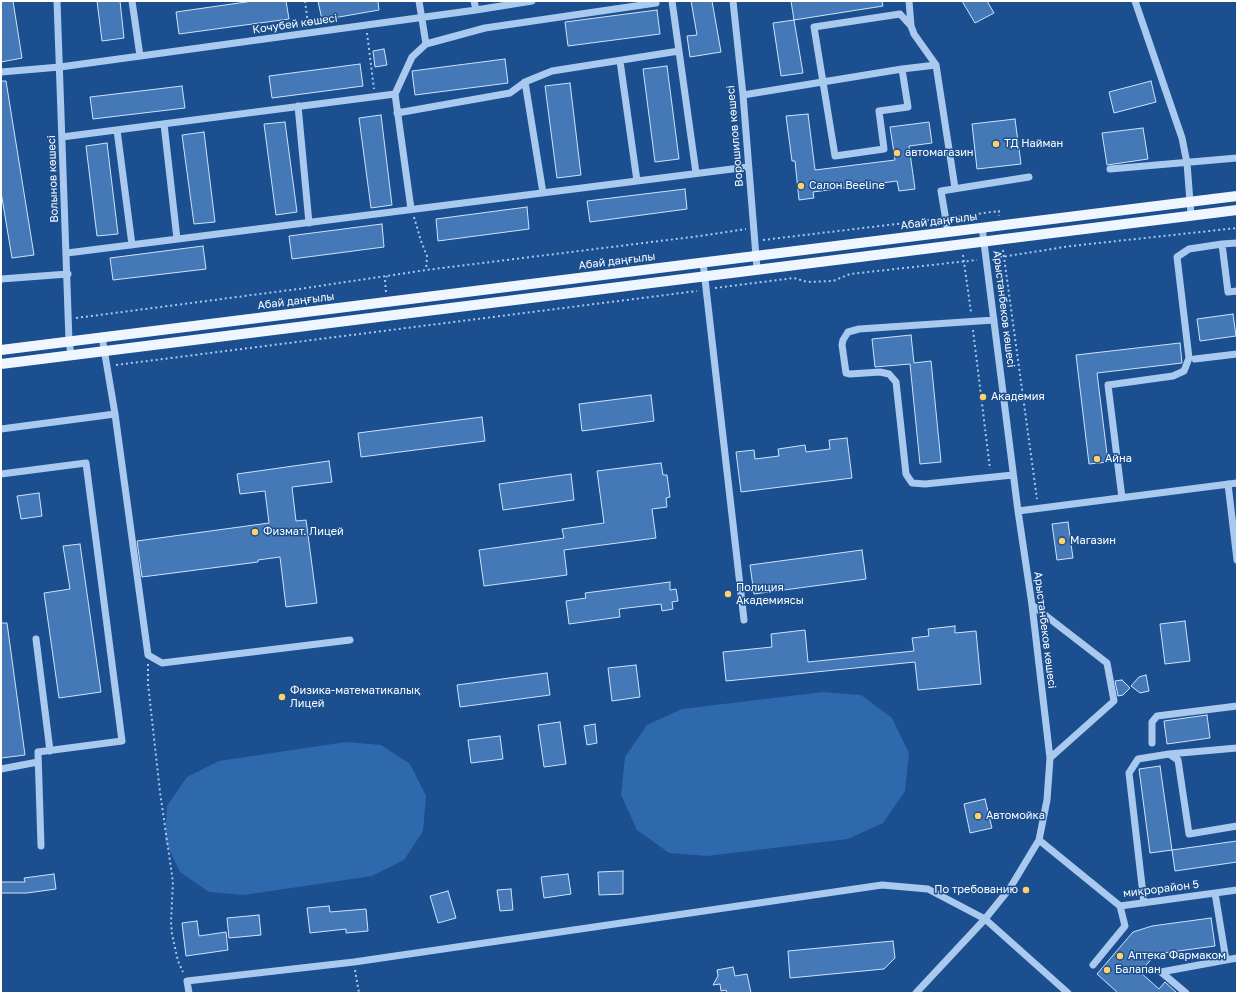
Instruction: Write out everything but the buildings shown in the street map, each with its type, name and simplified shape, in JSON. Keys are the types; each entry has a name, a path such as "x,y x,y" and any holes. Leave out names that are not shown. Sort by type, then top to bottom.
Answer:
{"main road":[{"name":"Абай даңғылы","path":"1,350 1237,196"},
{"path":"1,364 1237,210"}],"street":[{"name":"Волынов көшесі","path":"57,1 68,274 69,341 71,355"},
{"path":"132,1 140,56"},
{"path":"419,1 426,44"},
{"path":"474,1 476,10"},
{"name":"Кочубей көшесі","path":"1,72 60,67 532,1"},
{"path":"672,1 696,173"},
{"name":"Ворошилов көшесі","path":"733,1 743,95 757,270"},
{"path":"909,1 911,26 914,34 936,65 955,188"},
{"path":"1135,1 1182,138 1187,163 1191,215"},
{"path":"411,210 395,94 412,57 426,44 485,28 656,3"},
{"path":"902,69 908,107 879,111 884,149 835,156 814,27 900,14 911,26"},
{"path":"397,113 510,93 525,82 552,71 679,51"},
{"path":"620,61 637,181"},
{"path":"743,95 902,69 936,65"},
{"path":"525,82 543,193"},
{"path":"62,137 395,94"},
{"path":"298,106 309,222"},
{"path":"164,124 177,239"},
{"path":"117,130 132,245"},
{"path":"1110,169 1237,158"},
{"path":"67,253 748,167"},
{"path":"948,232 941,190 1029,178"},
{"name":"Арыстанбеков көшесі","path":"916,993 985,919 1010,888 1039,840 1047,800 1050,758 1032,605 1013,475 982,227"},
{"path":"1122,498 1108,385 1173,376 1184,371 1189,358 1177,257 1190,249 1237,242"},
{"path":"1222,244 1228,292 1237,291"},
{"path":"703,262 744,620"},
{"path":"1,279 68,274"},
{"path":"994,320 859,329 848,332 842,345 846,373 880,372 889,374 896,382 906,474 912,483 925,484 1013,475"},
{"path":"102,337 115,414 148,655 162,663 350,640"},
{"path":"1195,359 1237,354"},
{"path":"1,429 115,414"},
{"path":"1,474 86,463 122,742 38,752 41,846"},
{"path":"1018,511 1237,483"},
{"path":"1228,484 1237,560"},
{"path":"1032,605 1107,663 1114,701 1050,758"},
{"path":"36,639 50,751"},
{"path":"1152,743 1152,722 1157,716 1237,706"},
{"path":"1144,903 1129,773 1138,759 1169,754 1237,748"},
{"path":"1169,754 1178,760 1189,834 1237,826"},
{"path":"1,769 38,762"},
{"name":"микрорайон 5","path":"1039,840 1120,906 1237,890"},
{"path":"189,993 187,981 354,962 882,885 928,889 985,919 1068,993"},
{"path":"1215,893 1226,960"},
{"path":"1093,965 1125,926 1120,906"},
{"path":"1186,993 1161,972 1237,958"}],"path":[{"path":"305,1 309,33"},
{"path":"366,25 375,96"},
{"path":"411,210 427,256 426,270"},
{"path":"754,241 999,211 1000,225"},
{"path":"69,320 426,270 753,228"},
{"path":"1004,257 1071,246 1237,228"},
{"path":"1002,239 1038,508"},
{"path":"107,366 794,278 807,282 833,281 850,274 986,259"},
{"path":"964,262 991,477"},
{"path":"387,276 384,286 388,302"},
{"path":"148,655 148,684 160,792 173,882 171,922 172,934 178,961 187,981"},
{"path":"354,962 359,993"}],"shaded area":[{"path":"823,692 861,695 892,718 909,753 905,791 883,823 848,839 707,856 669,853 637,830 621,795 625,757 647,725 682,709"},
{"path":"346,742 381,745 410,764 426,796 423,831 404,860 372,876 244,895 209,892 180,872 165,841 167,806 187,777 219,761"}],"place":[{"name":"ТД Найман","path":"996,144"},
{"name":"автомагазин","path":"897,153"},
{"name":"Cалон Beeline","path":"801,186"},
{"name":"Академия","path":"983,397"},
{"name":"Айна","path":"1097,459"},
{"name":"Физмат. Лицей","path":"255,532"},
{"name":"Магазин","path":"1062,541"},
{"name":"Полиция Академиясы","path":"728,594"},
{"name":"Физика-математикалық Лицей","path":"282,697"},
{"name":"Автомойка","path":"978,816"},
{"name":"По требованию","path":"1026,890"},
{"name":"Аптека Фармаком","path":"1120,956"},
{"name":"Балапан","path":"1107,970"}]}
